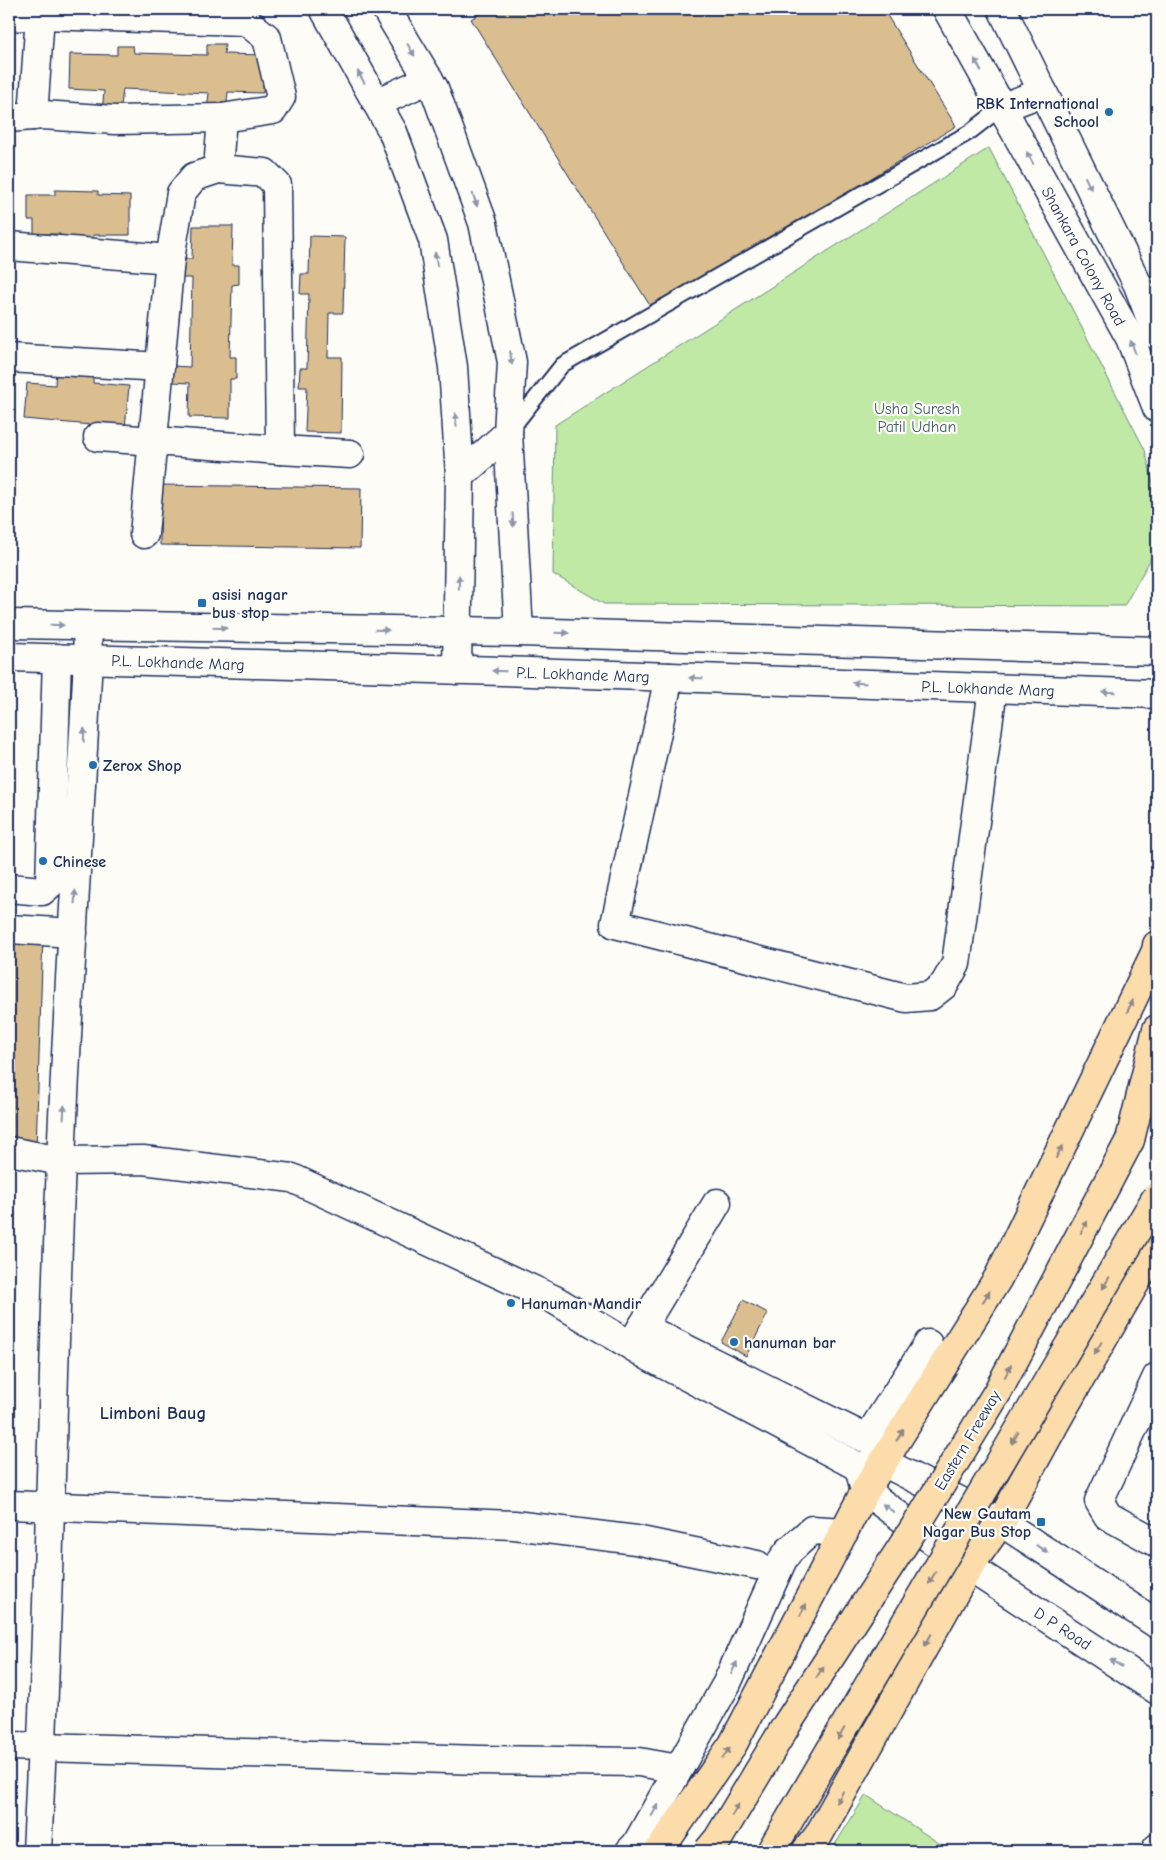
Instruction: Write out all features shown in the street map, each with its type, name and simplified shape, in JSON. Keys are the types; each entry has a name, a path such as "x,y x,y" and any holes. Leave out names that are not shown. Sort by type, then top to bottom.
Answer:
{"highway":[{"path":"659,1851 733,1744 844,1532 864,1471 998,1278 1110,1048 1156,951 1157,945"},
{"name":"Eastern Freeway","path":"708,1851 718,1839 787,1724 922,1516 998,1391 1130,1140 1157,1029"},
{"path":"771,1851 1157,1196"},
{"path":"806,1851 818,1836 970,1567 1001,1522 1157,1245"}],"street":[{"path":"324,9 393,132 433,240 453,367 460,476 457,670"},
{"path":"386,9 434,88 484,223 512,362 508,432 519,632"},
{"name":"Shankara Colony Road","path":"947,9 1130,338 1157,408"},
{"name":"Shankara Colony Road","path":"1002,9 1138,285 1157,335"},
{"path":"10,14 240,15 267,38 281,97 273,110 222,118 115,120 43,115 17,118"},
{"path":"9,127 17,118 40,14"},
{"path":"377,103 429,79"},
{"path":"1001,108 1043,92"},
{"path":"218,170 222,118"},
{"path":"144,534 170,259 181,193 194,178 218,170 265,173 277,185 280,450"},
{"path":"9,246 170,259"},
{"path":"9,358 160,367"},
{"path":"460,476 508,432"},
{"path":"98,437 350,454"},
{"name":"P.L. Lokhande Marg","path":"9,624 519,632 1157,651"},
{"path":"37,1851 61,1161 88,659 87,626"},
{"path":"897,684 898,643"},
{"name":"P.L. Lokhande Marg","path":"9,657 897,684 1157,694"},
{"path":"9,888 42,891 50,884 57,658"},
{"path":"669,677 615,924 906,998 930,996 944,985 956,964 993,688"},
{"path":"9,929 73,933"},
{"path":"9,1150 61,1161 143,1160 292,1178 555,1300 868,1439"},
{"path":"637,1336 717,1204"},
{"path":"637,1336 864,1471 1001,1522 1157,1624"},
{"path":"864,1471 868,1439 928,1344"},
{"path":"1157,1376 1099,1502 1108,1516 1157,1543"},
{"name":"D P Road","path":"864,1471 970,1567 1157,1690"},
{"path":"9,1505 514,1525 636,1540 757,1565"},
{"path":"630,1851 636,1844 727,1683 783,1559 812,1530 844,1532"},
{"path":"9,1746 639,1762 678,1769"}],"lane":[{"path":"508,432 562,365 970,132 1001,108"}],"green space":[{"name":"Usha Suresh Patil Udhan","path":"989,148 1145,450 1157,499 1157,548 1124,606 604,604 553,574 555,425"},
{"path":"866,1795 951,1851 831,1851"}],"building":[{"path":"488,9 883,9 956,126 654,312 471,19"},
{"path":"207,44 225,44 224,54 264,55 263,93 228,92 226,113 207,111 209,93 123,89 120,115 102,113 104,91 69,89 70,54 117,55 117,46 133,46 134,53 207,55"},
{"path":"55,190 98,191 98,195 130,196 130,235 93,235 93,245 60,244 60,234 34,234 34,220 28,220 28,195 55,195"},
{"path":"193,226 233,226 232,265 239,265 239,284 232,285 230,357 236,357 236,379 230,379 230,418 189,417 190,383 172,382 172,366 190,367 192,278 180,278 181,259 192,259"},
{"path":"310,236 345,237 343,313 329,313 328,357 342,357 341,433 305,432 307,387 299,387 300,368 307,368 309,294 300,294 301,274 309,274"},
{"path":"56,371 93,375 93,383 129,386 125,428 24,419 27,383 55,385"},
{"path":"161,485 361,488 360,548 160,545"},
{"path":"9,933 43,934 36,1149 9,1144"},
{"path":"743,1300 768,1313 746,1356 721,1342"}],"place":[{"name":"RBK International School","path":"1109,112"},
{"name":"asisi nagar bus stop","path":"202,603"},
{"name":"Zerox Shop","path":"93,765"},
{"name":"Chinese","path":"43,861"},
{"name":"Hanuman Mandir","path":"511,1303"},
{"name":"hanuman bar","path":"734,1342"},
{"name":"New Gautam Nagar Bus Stop","path":"1041,1522"}],"district":[{"name":"Limboni Baug","path":"153,1413"}]}
